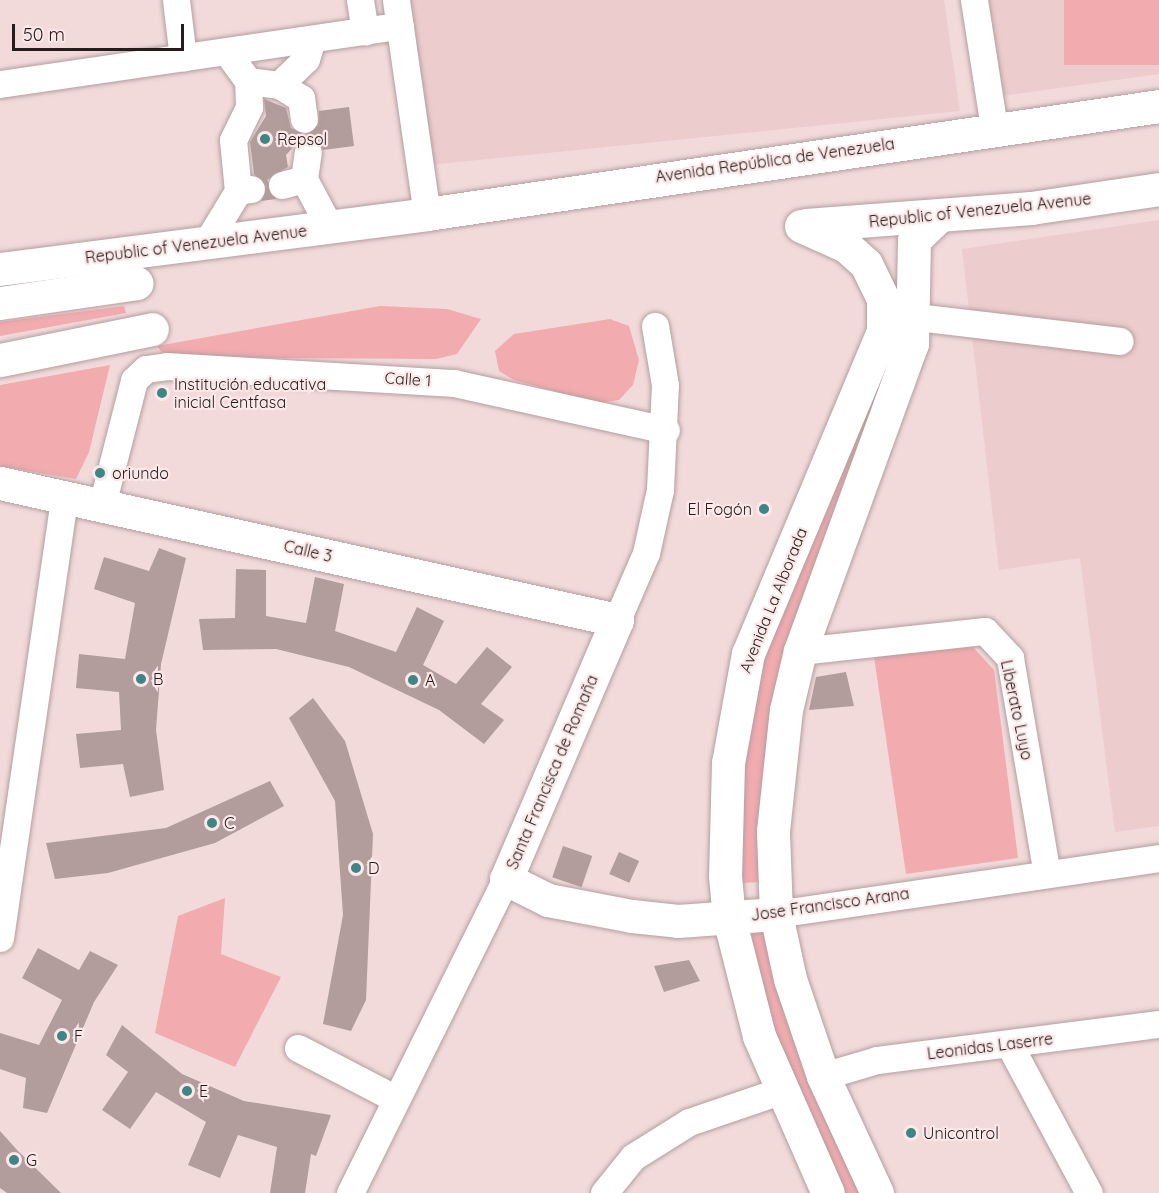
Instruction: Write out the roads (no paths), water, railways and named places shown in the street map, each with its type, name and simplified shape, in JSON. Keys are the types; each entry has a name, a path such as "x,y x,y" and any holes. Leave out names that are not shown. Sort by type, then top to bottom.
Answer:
{"main road":[{"name":"Avenida República de Venezuela","path":"329,226 428,214 994,128 1159,106"},
{"name":"Republic of Venezuela Avenue","path":"801,226 937,218 1159,189"},
{"path":"877,1193 823,1076 790,979 776,914 773,831 778,767 800,651 905,363 916,317 914,243 937,218"},
{"name":"Republic of Venezuela Avenue","path":"0,269 329,226"},
{"name":"Avenida La Alborada","path":"801,226 846,246 870,269 883,299 883,331 748,653 726,784 729,918 759,1036 780,1091 828,1193"},
{"name":"Republic of Venezuela Avenue","path":"0,303 137,283"},
{"path":"57,296 60,348"},
{"path":"0,360 152,328"},
{"name":"Calle 3","path":"0,483 617,620"},
{"name":"Santa Francisca de Romaña","path":"506,879 617,620"},
{"name":"Jose Francisco Arana","path":"506,879 548,900 632,916 729,918 776,914"}],"street":[{"path":"176,0 183,58"},
{"path":"360,0 365,32"},
{"path":"974,0 994,128"},
{"path":"0,84 365,32 398,13 428,214"},
{"path":"279,85 306,59 312,39"},
{"path":"207,242 244,190 233,140 249,107 248,81 227,52"},
{"path":"248,81 279,85 301,98 304,119"},
{"path":"308,152 293,182 329,226"},
{"path":"916,317 1120,341"},
{"name":"Santa Francisca de Romaña","path":"617,620 646,553 666,430 655,326"},
{"name":"Calle 1","path":"102,505 126,398 146,369 192,366 416,378 666,430"},
{"path":"0,938 5,883 64,497"},
{"name":"Liberato Luyo","path":"800,651 985,631 1010,658 1047,874"},
{"name":"Jose Francisco Arana","path":"776,914 1159,858"},
{"name":"Santa Francisca de Romaña","path":"350,1193 506,879"},
{"name":"Leonidas Laserre","path":"823,1076 877,1060 1159,1024"},
{"path":"1009,1044 1089,1193"},
{"path":"298,1048 396,1100"},
{"path":"611,1189 633,1157 689,1122 780,1091"}],"place":[{"name":"Repsol","path":"265,139"},
{"name":"Institución educativa inicial Centfasa","path":"162,393"},
{"name":"oriundo","path":"100,473"},
{"name":"El Fogón","path":"764,509"},
{"name":"B","path":"141,679"},
{"name":"A","path":"413,680"},
{"name":"C","path":"212,823"},
{"name":"D","path":"356,868"},
{"name":"F","path":"62,1036"},
{"name":"E","path":"187,1091"},
{"name":"Unicontrol","path":"911,1133"},
{"name":"G","path":"14,1160"}]}
